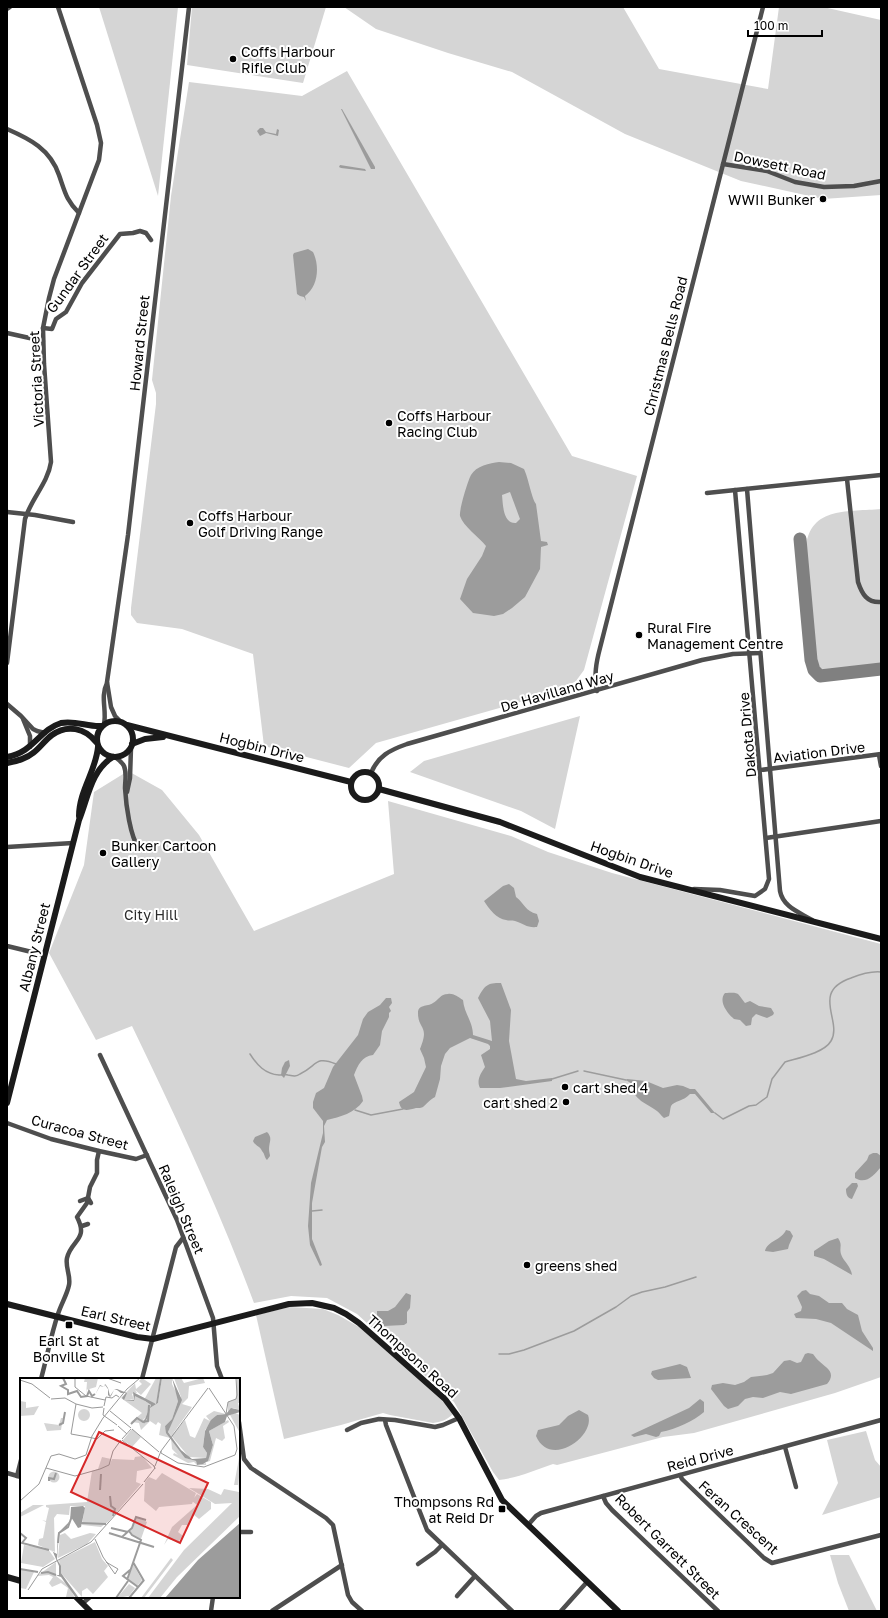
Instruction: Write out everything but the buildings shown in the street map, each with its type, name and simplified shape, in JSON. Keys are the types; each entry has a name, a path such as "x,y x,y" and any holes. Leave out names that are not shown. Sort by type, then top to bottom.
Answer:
{"street":[{"name":"Victoria Street","path":"7,663 26,514 49,470 51,462 43,341 43,328 48,298 99,160 101,143 97,125 58,7"},
{"name":"Howard Street","path":"102,725 104,692 107,682 128,535 189,7"},
{"name":"Christmas Bells Road","path":"597,691 595,668 763,7"},
{"path":"7,129 27,138 46,152 54,163 70,205 79,213"},
{"name":"Dowsett Road","path":"723,164 767,171 795,182 824,187 854,186 881,182"},
{"name":"Gundar Street","path":"43,328 52,329 56,319 66,312 82,283 120,234 140,231 146,233 151,240"},
{"path":"7,333 43,341"},
{"path":"706,493 881,475"},
{"path":"847,479 858,582 861,592 868,600 876,603 881,602"},
{"name":"Dakota Drive","path":"747,489 782,898 785,904 816,922"},
{"name":"Dakota Drive","path":"680,888 720,890 750,896 759,894 765,889 769,879 751,654 735,490"},
{"path":"7,512 73,522"},
{"name":"De Havilland Way","path":"371,772 382,756 391,750 400,747 720,656 760,653"},
{"name":"Howard Street","path":"107,682 110,708 120,721"},
{"path":"7,704 33,729 46,733"},
{"path":"21,716 30,736 30,747"},
{"path":"7,757 18,754 30,747 54,726 66,722 90,726 102,725 114,720 120,721 127,725 132,734 130,778 126,797"},
{"path":"97,744 96,736 102,725"},
{"name":"Hogbin Drive","path":"127,725 351,782"},
{"path":"7,763 27,757 38,749 52,735 62,730 81,730 87,732 104,754 114,757 124,766 130,825 134,840 139,849"},
{"name":"Hogbin Drive","path":"131,746 145,739 168,736"},
{"name":"Albany Street","path":"79,820 79,809 85,786 95,765 97,744"},
{"path":"114,757 127,753 131,746"},
{"path":"880,755 881,766"},
{"name":"Aviation Drive","path":"761,770 880,755"},
{"name":"Albany Street","path":"7,1103 79,820 96,775 105,763 114,757"},
{"path":"359,772 371,772 379,781 379,789 376,795 372,798 363,800 359,799 352,792 351,782 355,775 359,772"},
{"name":"Hogbin Drive","path":"379,789 500,822 615,868 680,888 881,939"},
{"path":"766,838 881,821"},
{"path":"7,847 73,843"},
{"path":"7,946 44,955"},
{"name":"Raleigh Street","path":"100,1055 177,1220 213,1318 217,1366 222,1378"},
{"name":"Curacoa Street","path":"7,1123 51,1139 99,1151 136,1159 147,1155"},
{"path":"41,1378 57,1316 69,1284 70,1278 66,1262 67,1256 78,1241 82,1226 77,1217 87,1203 90,1187 97,1173 99,1151"},
{"path":"80,1201 88,1198"},
{"path":"88,1198 91,1204"},
{"path":"82,1226 88,1224"},
{"path":"142,1378 176,1247 183,1238"},
{"name":"Thompsons Road","path":"289,1304 312,1303 334,1308 346,1314 359,1323 445,1399 459,1418 502,1500 618,1611"},
{"name":"Earl Street","path":"7,1304 137,1337 153,1339 289,1304"},
{"path":"347,1430 379,1419 395,1420 435,1427 459,1418"},
{"path":"386,1420 386,1425 427,1530 512,1611"},
{"name":"Reid Drive","path":"528,1525 536,1516 541,1514 881,1420"},
{"path":"240,1435 242,1460 251,1468 326,1518 333,1525 348,1595 352,1602 362,1611"},
{"path":"785,1447 796,1487"},
{"path":"7,1473 19,1476"},
{"name":"Feran Crescent","path":"680,1475 682,1479 772,1564 881,1536"},
{"name":"Robert Garrett Street","path":"603,1496 606,1503 612,1510 718,1611"},
{"path":"240,1532 251,1532"},
{"path":"418,1564 442,1545"},
{"path":"272,1611 342,1565"},
{"path":"457,1596 475,1576"},
{"path":"7,1577 20,1581"},
{"path":"561,1611 587,1582"},
{"path":"77,1598 90,1611"},
{"path":"83,1603 89,1598"},
{"path":"211,1611 213,1598"}],"green space":[{"path":"99,7 178,7 158,196"},
{"path":"192,7 326,7 303,83 187,65"},
{"path":"344,7 623,7 659,69 768,89 779,7 823,7 881,20 881,195 823,199 741,181 625,134 512,72 376,29"},
{"name":"Coffs Harbour Racing Club","path":"347,71 572,456 637,476 584,670 576,681 559,691 376,743 349,768 264,746 253,654 182,629 137,623 131,615 156,404 156,393 152,380 171,196 189,82 302,96"},
{"path":"881,509 881,664 830,672 824,670 820,667 816,656 806,547 809,534 815,524 823,518 833,514"},
{"path":"580,716 555,829 521,811 410,772 424,761"},
{"name":"City Hill","path":"128,771 162,790 199,835 254,931 394,874 388,801 511,836 548,852 612,873 881,944 881,1377 835,1393 694,1433 663,1437 557,1465 553,1464 520,1476 499,1480 454,1402 357,1314 327,1298 291,1296 254,1303 241,1268 196,1163 132,1026 96,1040 49,953 84,865 94,792"},
{"path":"290,1307 323,1309 338,1315 359,1327 445,1403 453,1414 444,1420 433,1423 383,1413 284,1439 256,1315"},
{"path":"866,1431 875,1460 881,1467 881,1497 822,1515 838,1483 827,1440"},
{"path":"830,1555 849,1555 877,1611 849,1611 838,1583"}],"shaded area":[{"path":"341,109 375,167 375,169 371,169"},
{"path":"260,128 263,128 266,132 276,134 277,129 279,130 278,136 266,133 260,136 257,131"},
{"path":"340,165 365,169 366,171 341,168 339,167"},
{"path":"308,249 313,252 317,264 317,270 313,287 305,296 306,301 304,297 297,294 293,255 294,253"},
{"path":"499,462 511,463 524,469 534,502 536,504 541,541 547,542 548,545 541,547 540,569 525,597 503,614 494,616 473,613 460,599 467,579 482,556 486,546 468,528 460,516 464,495 473,472 480,467","holes":["510,492 520,519 516,523 508,520 504,513 502,495"]},
{"path":"509,884 514,888 516,897 527,909 537,914 539,921 537,927 499,918 484,901 503,886"},
{"path":"501,983 511,1010 509,1041 516,1079 526,1081 552,1078 552,1081 500,1088 480,1088 479,1079 485,1067 481,1055 490,1049 490,1046 470,1038 450,1048 445,1054 435,1097 422,1107 408,1110 401,1108 399,1102 414,1092 426,1067 420,1049 424,1032 418,1018 418,1010 423,1006 433,1003 445,994 456,996 463,1000 472,1026 473,1035 492,1041 490,1021 478,998 489,984"},
{"path":"725,993 736,993 745,1003 750,1001 759,1006 771,1008 774,1013 767,1018 756,1014 752,1018 751,1025 746,1026 740,1020 734,1019 724,1007 722,1000"},
{"path":"386,998 391,998 392,1003 389,1007 391,1011 382,1031 380,1045 373,1055 363,1059 354,1075 363,1101 356,1109 342,1116 327,1120 324,1126 325,1142 322,1147 312,1203 312,1239 322,1265 320,1266 310,1245 308,1226 311,1183 323,1133 323,1121 313,1108 313,1102 316,1093 324,1088 333,1067 358,1035 363,1019 368,1012 380,1005"},
{"path":"289,1060 290,1066 284,1078 281,1075 282,1068 285,1062"},
{"path":"626,1080 646,1081 663,1088 677,1085 695,1089 715,1113 711,1113 695,1094 690,1094 672,1104 669,1116 664,1118 638,1098 632,1084"},
{"path":"267,1132 270,1138 270,1156 267,1160 264,1153 253,1141 255,1137"},
{"path":"877,1153 881,1156 881,1167 873,1176 866,1180 859,1180 855,1178 855,1173 867,1160 869,1155"},
{"path":"852,1183 857,1183 858,1186 852,1199 847,1196 846,1189"},
{"path":"786,1230 790,1231 793,1236 788,1249 773,1252 765,1251 769,1245"},
{"path":"838,1238 841,1244 841,1254 852,1275 824,1259 814,1256 814,1251 829,1241"},
{"path":"806,1290 810,1294 819,1296 829,1303 842,1303 847,1309 858,1315 862,1331 873,1348 873,1351 831,1323 816,1319 796,1318 794,1314 801,1311 802,1307 797,1296 802,1291"},
{"path":"406,1293 411,1295 410,1308 407,1312 407,1323 404,1325 384,1326 377,1317 377,1311 388,1311 395,1307"},
{"path":"805,1354 813,1354 831,1373 830,1380 827,1384 791,1394 780,1392 763,1398 753,1397 745,1399 738,1406 728,1409 711,1389 712,1385 723,1383 735,1385 744,1382 751,1377 773,1373 784,1361 790,1360 797,1363 801,1362"},
{"path":"680,1364 687,1367 691,1378 658,1380 651,1374 652,1371"},
{"path":"700,1399 704,1402 704,1412 690,1421 673,1429 661,1432 659,1436 656,1437 646,1434 634,1437 631,1435 689,1408"},
{"path":"579,1410 588,1415 589,1423 579,1440 570,1446 551,1450 543,1445 536,1436 538,1430 559,1425 568,1416"}],"waterway":[{"path":"715,1113 723,1119 749,1106 756,1105 767,1097 772,1079 785,1062 817,1052 823,1049 831,1041 834,1033 830,1007 832,991 839,984 862,974 869,972 881,972"},
{"path":"250,1054 266,1071 279,1075 297,1076 320,1061 336,1064"},
{"path":"552,1079 578,1071"},
{"path":"584,1071 626,1080"},
{"path":"355,1110 371,1115 403,1109"},
{"path":"312,1211 322,1210"},
{"path":"499,1354 509,1354 524,1350 574,1331 616,1307 631,1296 696,1277"}],"taxiway":[{"path":"800,539 811,660 814,670 820,676 881,669"}],"place":[{"name":"Coffs Harbour Rifle Club","path":"233,59"},
{"name":"WWII Bunker","path":"823,199"},
{"name":"Coffs Harbour Racing Club","path":"389,423"},
{"name":"Coffs Harbour Golf Driving Range","path":"190,523"},
{"name":"Rural Fire Management Centre","path":"639,635"},
{"name":"Bunker Cartoon Gallery","path":"103,853"},
{"name":"cart shed 4","path":"565,1087"},
{"name":"cart shed 2","path":"566,1102"},
{"name":"greens shed","path":"527,1265"},
{"name":"Earl St at Bonville St","path":"69,1325"},
{"name":"Thompsons Rd at Reid Dr","path":"502,1509"}]}
